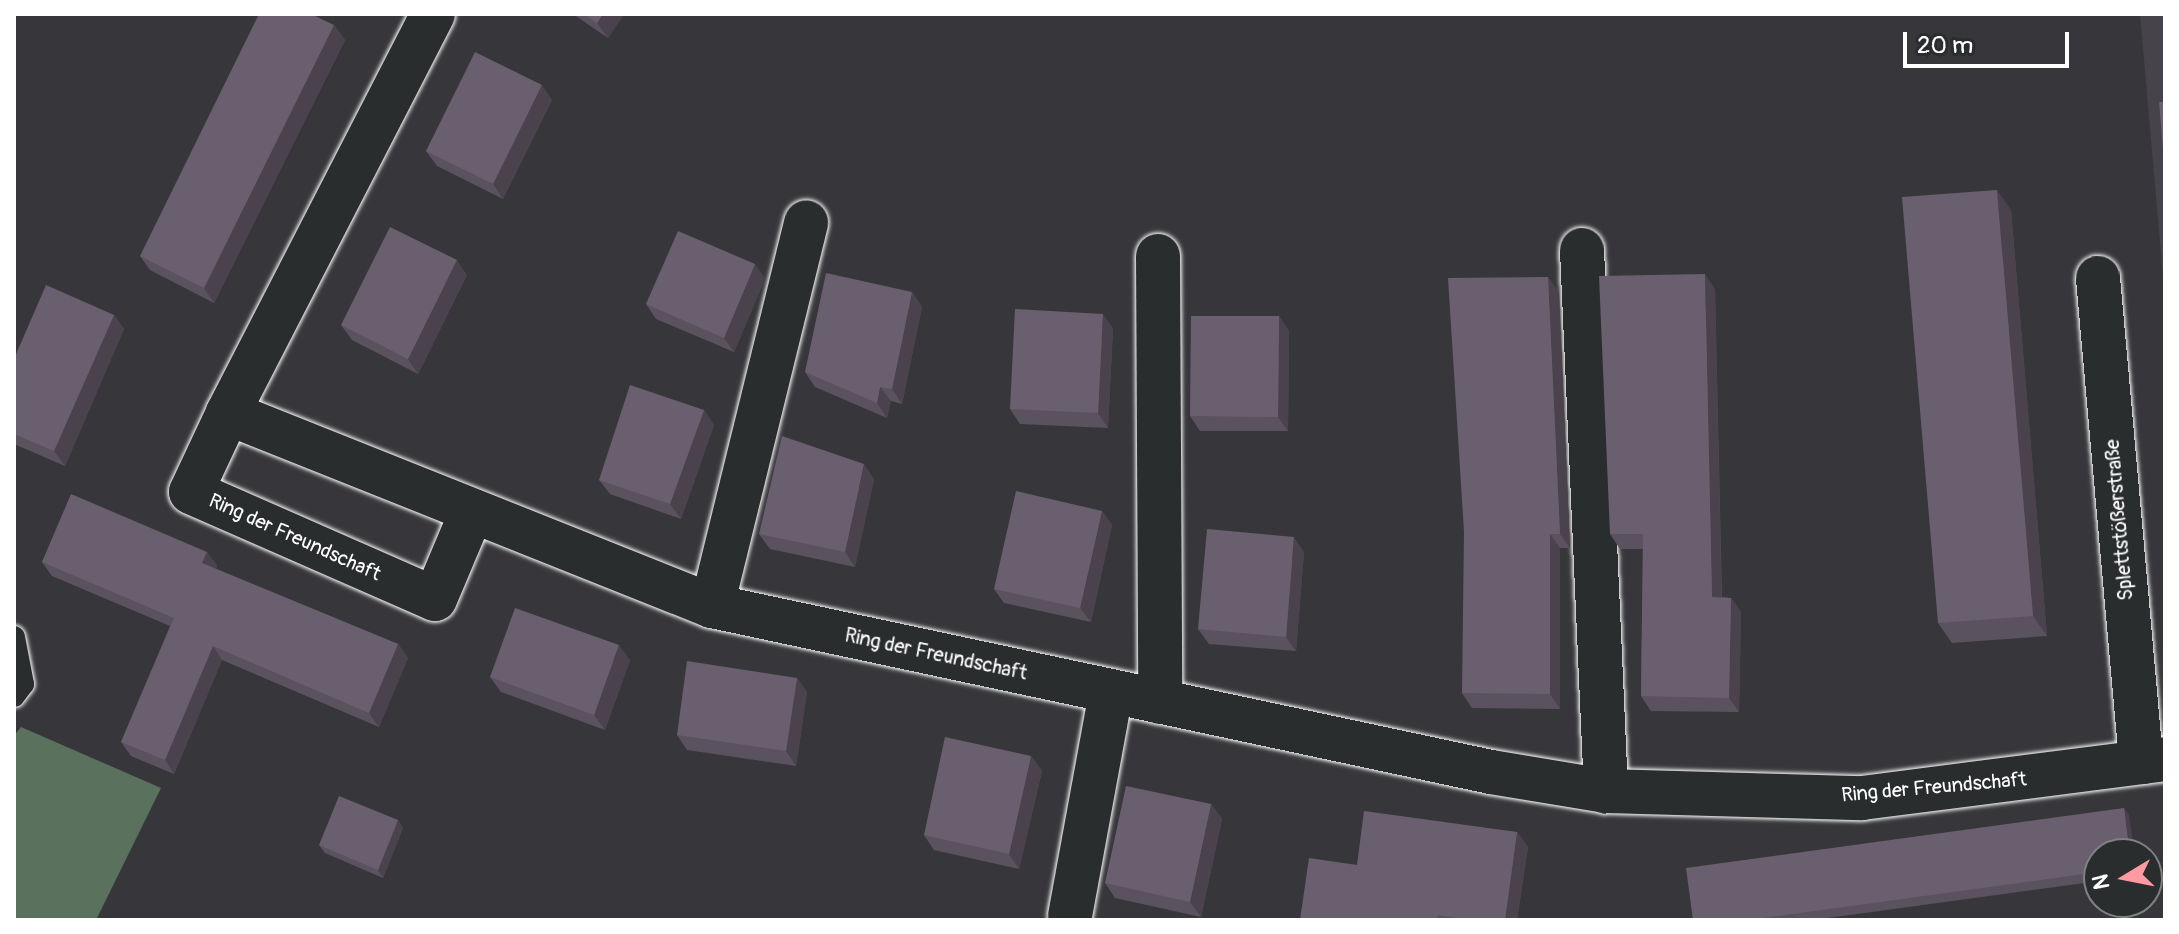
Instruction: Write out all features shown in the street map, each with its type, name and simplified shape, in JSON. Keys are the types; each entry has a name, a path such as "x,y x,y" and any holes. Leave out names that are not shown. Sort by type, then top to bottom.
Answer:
{"street":[{"name":"Ring der Freundschaft","path":"433,14 228,413 191,492 435,599 472,511"},
{"path":"712,606 806,222"},
{"path":"1582,250 1606,791"},
{"path":"1158,256 1160,702"},
{"name":"Splettstößerstraße","path":"2098,278 2153,760"},
{"name":"Ring der Freundschaft","path":"228,413 712,606 1111,692 1606,791 1862,798 2153,760"},
{"path":"1070,916 1111,692"}],"lane":[{"path":"14,637 23,684 14,696"}],"shaded area":[{"path":"2140,14 2165,14 2165,300 2160,242"}],"green space":[{"path":"21,727 161,788 96,920 14,920 14,736"}],"building":[{"path":"259,14 311,14 334,25 204,288 140,256"},
{"path":"584,14 603,14 597,23"},
{"path":"475,52 542,85 493,184 426,151"},
{"path":"2159,102 2165,102 2165,172"},
{"path":"1997,190 2033,616 1938,623 1902,197"},
{"path":"390,227 457,260 408,359 341,325"},
{"path":"678,231 755,264 724,338 646,304"},
{"path":"826,273 912,292 892,389 880,387 877,403 805,372"},
{"path":"1705,274 1712,597 1731,598 1729,698 1641,696 1643,534 1610,534 1599,276"},
{"path":"1548,277 1560,534 1550,534 1550,694 1462,693 1464,532 1448,278"},
{"path":"46,285 114,315 54,451 14,434 14,359"},
{"path":"1015,309 1103,314 1098,413 1010,409"},
{"path":"1191,316 1279,316 1278,417 1190,416"},
{"path":"630,385 704,410 670,504 599,480"},
{"path":"782,436 864,464 845,552 759,534"},
{"path":"1016,491 1102,511 1080,608 994,589"},
{"path":"71,494 207,552 202,563 398,644 369,713 213,646 165,760 121,742 174,618 42,562"},
{"path":"1207,529 1294,537 1286,637 1198,629"},
{"path":"515,608 619,645 594,715 490,677"},
{"path":"687,661 797,678 786,751 677,735"},
{"path":"945,737 1031,756 1009,854 924,835"},
{"path":"1126,786 1211,804 1190,902 1105,883"},
{"path":"339,796 398,820 378,870 319,845"},
{"path":"2124,808 2128,838 2083,838 2083,874 1749,920 1693,920 1686,868"},
{"path":"1364,811 1517,832 1505,920 1468,920 1438,915 1437,920 1300,920 1309,858 1357,865"}]}
